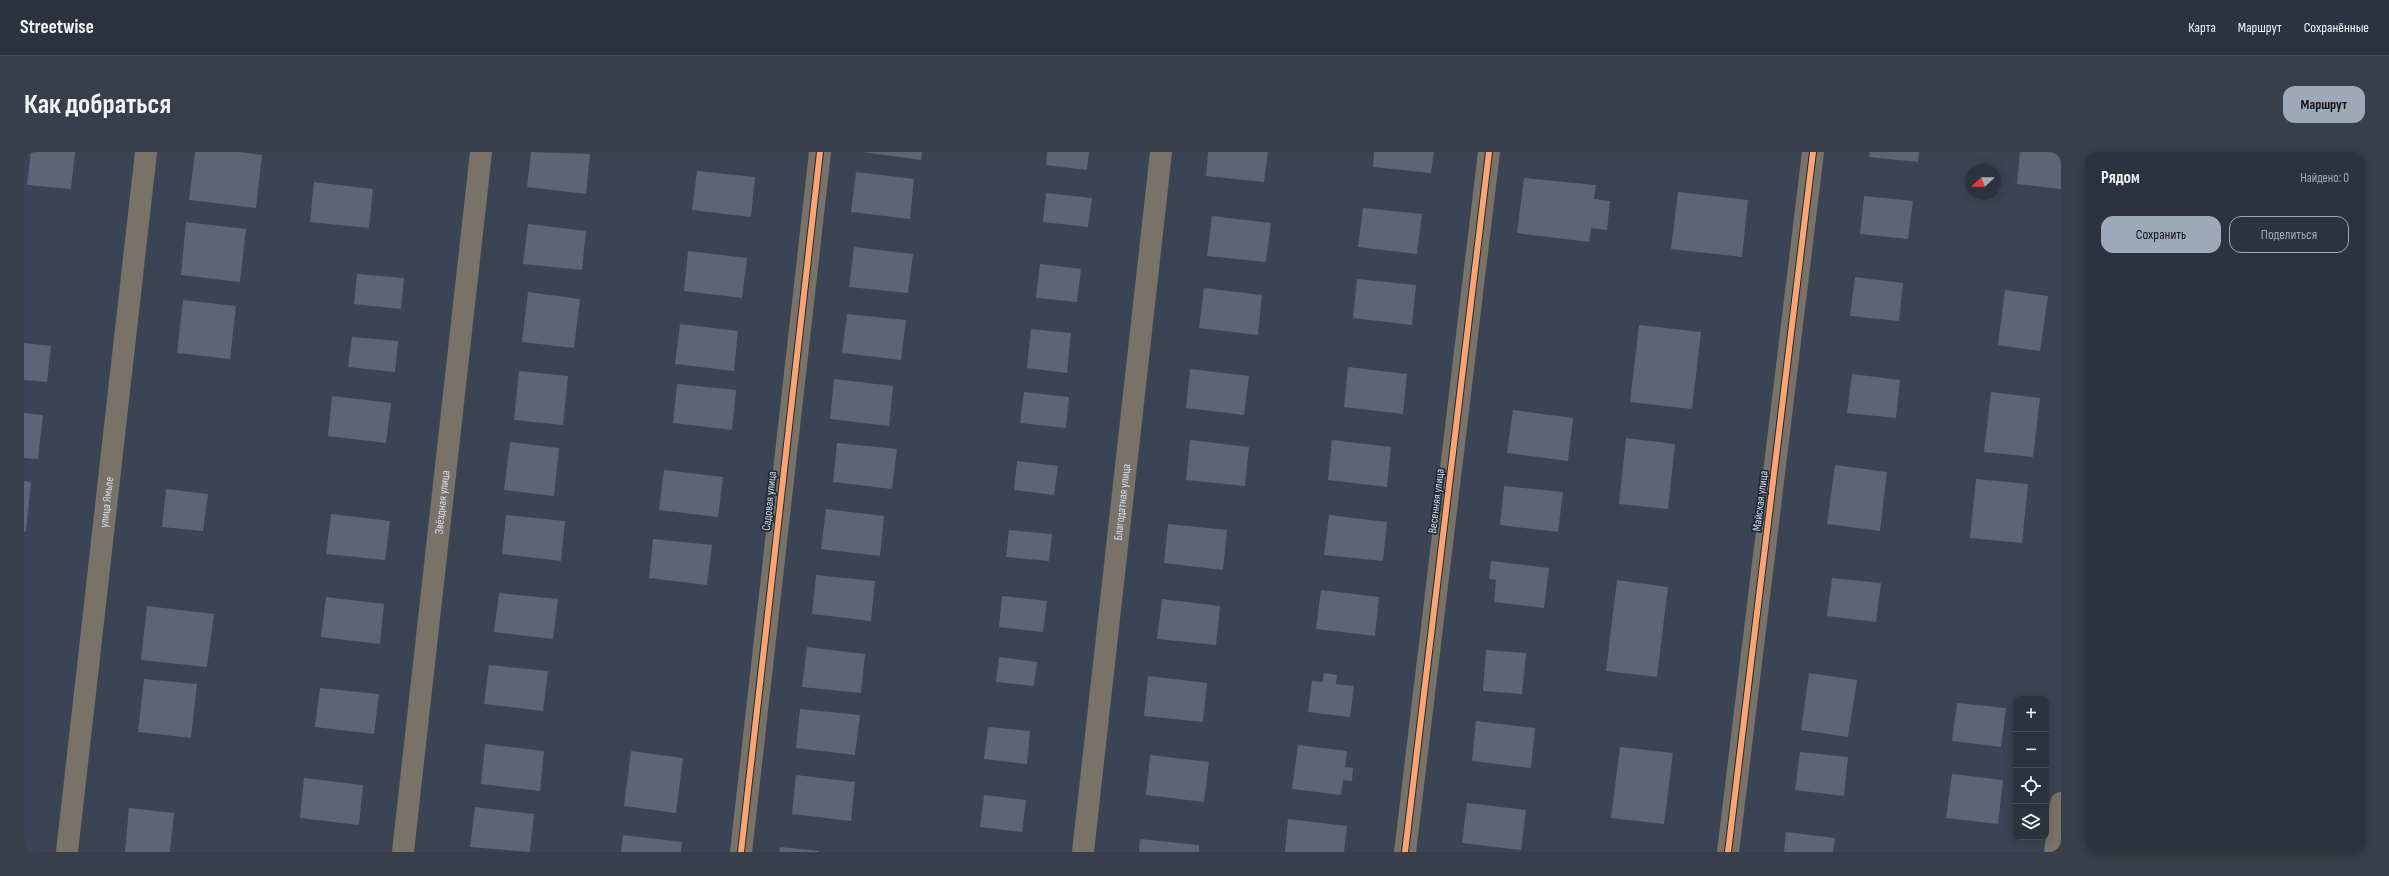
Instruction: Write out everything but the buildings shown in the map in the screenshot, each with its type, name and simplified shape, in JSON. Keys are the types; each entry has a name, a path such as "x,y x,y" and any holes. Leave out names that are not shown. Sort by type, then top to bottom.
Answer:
{"street":[{"name":"улица Ямьле","path":"67,852 146,152"},
{"name":"Звёздная улица","path":"403,852 481,152"},
{"name":"Садовая улица","path":"741,852 820,152"},
{"name":"Благодатная улица","path":"1083,852 1161,152"},
{"name":"Весенняя улица","path":"1404,852 1489,152"},
{"name":"Майская улица","path":"1728,852 1813,152"},
{"path":"2055,852 2061,803"}],"cycle path":[{"path":"741,852 820,152"},
{"path":"1405,852 1489,152"},
{"path":"1728,852 1813,152"}]}
